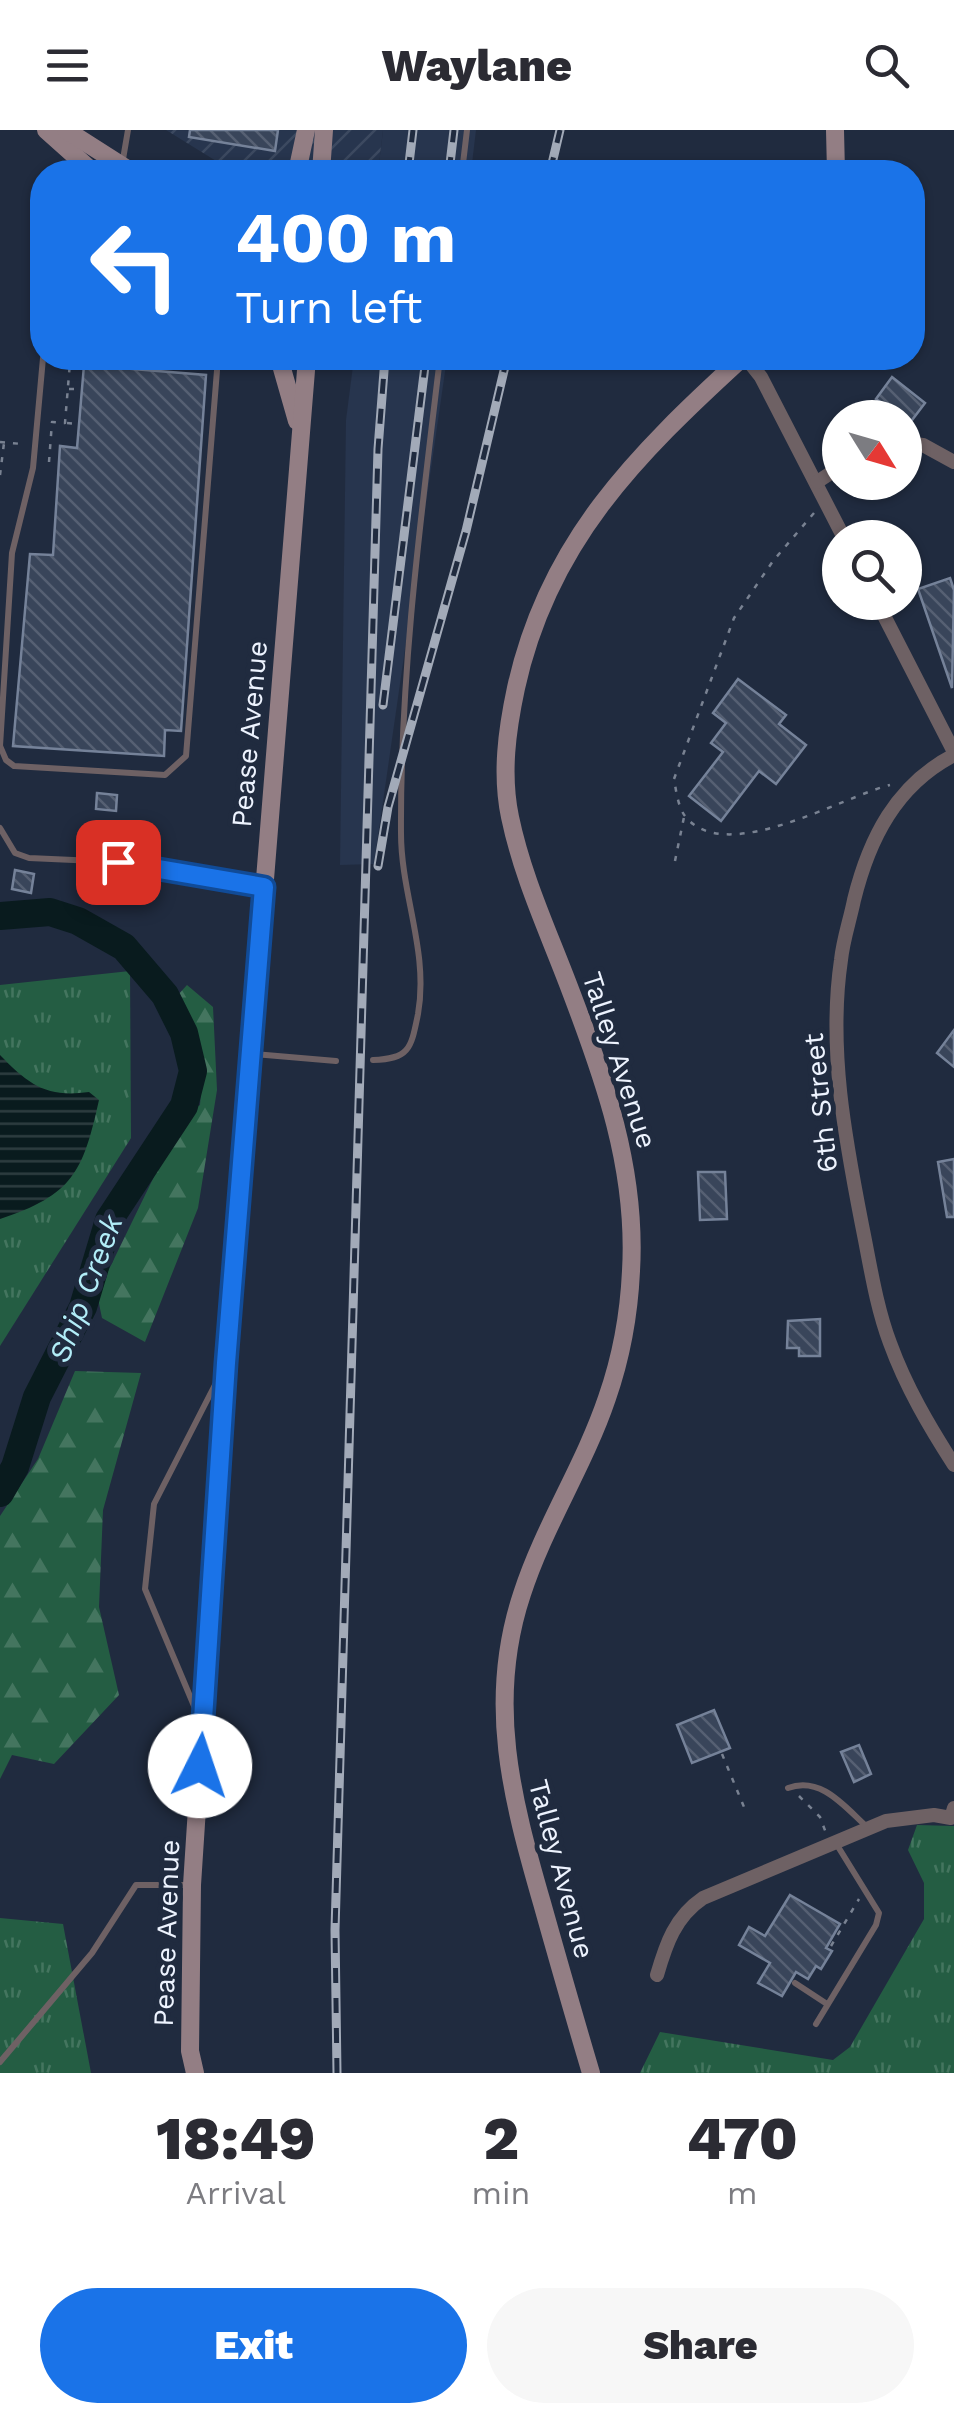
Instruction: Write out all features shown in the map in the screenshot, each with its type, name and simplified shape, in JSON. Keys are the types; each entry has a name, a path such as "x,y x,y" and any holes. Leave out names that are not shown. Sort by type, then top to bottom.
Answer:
{"street":[{"path":"46,130 80,160"},
{"path":"66,130 113,160"},
{"path":"300,160 306,130"},
{"path":"322,160 324,130"},
{"path":"835,130 836,160"},
{"path":"282,370 300,431"},
{"name":"Pease Avenue","path":"195,2073 190,2051 192,1885 202,1726 226,1363 305,370"},
{"name":"Talley Avenue","path":"590,2073 513,1801 504,1752 504,1690 520,1599 532,1564 606,1402 619,1358 632,1270 632,1216 626,1164 605,1083 524,870 510,816 505,763 514,696 535,620 580,530 612,488 732,370"},
{"path":"755,370 822,493"},
{"path":"922,445 954,462"},
{"path":"817,482 822,479"},
{"path":"825,500 835,520"},
{"path":"886,620 954,754"},
{"name":"6th Street","path":"954,754 910,784 885,819 858,888 839,971 838,1062 854,1183 889,1340 918,1406 954,1464"},
{"path":"658,1975 670,1934 690,1907 703,1898 868,1828 909,1816 953,1813"}],"lane":[{"path":"127,160 128,130"},
{"path":"463,160 467,130"},
{"path":"42,370 33,468 12,553 4,630 0,746 6,760 14,766 165,775 186,756 217,370"},
{"path":"373,1060 396,1059 405,1053 413,1034 422,978 402,851 404,750 411,603 439,370"},
{"path":"0,828 15,853 29,858 118,862 264,887"},
{"path":"253,1054 336,1061"},
{"path":"202,1726 146,1589 154,1504 226,1363"},
{"path":"791,1786 810,1784 821,1789 868,1828"},
{"path":"816,2024 876,1925 879,1913 832,1841"},
{"path":"0,2062 92,1953 136,1885 192,1885"},
{"path":"794,1984 827,2004"}],"path":[{"path":"65,423 69,370"},
{"path":"68,389 82,390"},
{"path":"49,462 52,422 80,424"},
{"path":"0,475 2,442 22,444"},
{"path":"674,861 685,816 674,779 734,618 774,561 825,500"},
{"path":"685,816 702,829 722,836 754,832 887,786 910,784"},
{"path":"722,1754 744,1806"},
{"path":"791,1786 820,1817 832,1841"},
{"path":"831,1946 867,1891"}],"shaded area":[{"path":"166,130 383,130 379,160 215,160"},
{"path":"383,130 476,130 472,160 379,160"},
{"path":"352,370 445,370 374,864 340,865 346,420"},
{"path":"0,1055 40,1087 61,1093 89,1092 99,1100 87,1146 71,1178 44,1200 0,1219"}],"green space":[{"path":"130,971 131,1138 0,1346 0,985"},
{"path":"187,985 213,1007 217,1090 198,1208 145,1342 102,1318 97,1294 184,1115 200,1105 202,1077 197,1032 177,996"},
{"path":"75,1371 141,1373 103,1510 99,1607 119,1695 54,1764 12,1755 0,1779 0,1516 38,1459"},
{"path":"917,1825 954,1826 954,2073 640,2073 660,2032 833,2060 850,2047 924,1919 924,1883 908,1850"},
{"path":"0,1918 63,1924 91,2073 0,2073"}],"building":[{"path":"190,130 278,130 275,151 189,137"},
{"path":"84,370 206,375 181,731 165,730 164,756 13,746 30,554 53,555 60,446 77,448"},
{"path":"892,377 921,400 878,400"},
{"path":"950,578 954,590 952,688 922,601 922,588"},
{"path":"738,679 786,715 779,724 806,745 776,784 759,771 721,821 689,796 723,752 711,743 726,723 713,713"},
{"path":"97,793 117,795 116,811 96,809"},
{"path":"15,870 34,874 31,893 12,889"},
{"path":"954,1030 954,1067 937,1053"},
{"path":"954,1159 954,1217 947,1217 938,1162"},
{"path":"698,1172 725,1172 727,1219 700,1220"},
{"path":"820,1319 820,1356 799,1356 799,1348 787,1348 788,1321"},
{"path":"714,1710 730,1748 692,1763 677,1725"},
{"path":"859,1745 871,1774 854,1782 841,1752"},
{"path":"790,1895 840,1924 826,1948 832,1951 821,1969 816,1966 808,1979 796,1972 782,1996 758,1983 770,1963 739,1945 749,1927 765,1936"}],"waterway":[{"name":"Ship Creek","path":"0,916 50,912 78,921 124,947 165,995 184,1033 193,1071 184,1106 109,1220 83,1307 37,1397 15,1467 0,1493"}],"railway":[{"path":"409,160 413,130"},
{"path":"450,160 454,130"},
{"path":"553,160 560,130"},
{"path":"337,2073 335,1930 378,449 384,370"},
{"path":"383,705 425,370"},
{"path":"378,866 388,807 466,531 504,370"}],"route":[{"path":"118,862 264,887 226,1363 200,1766"}]}
